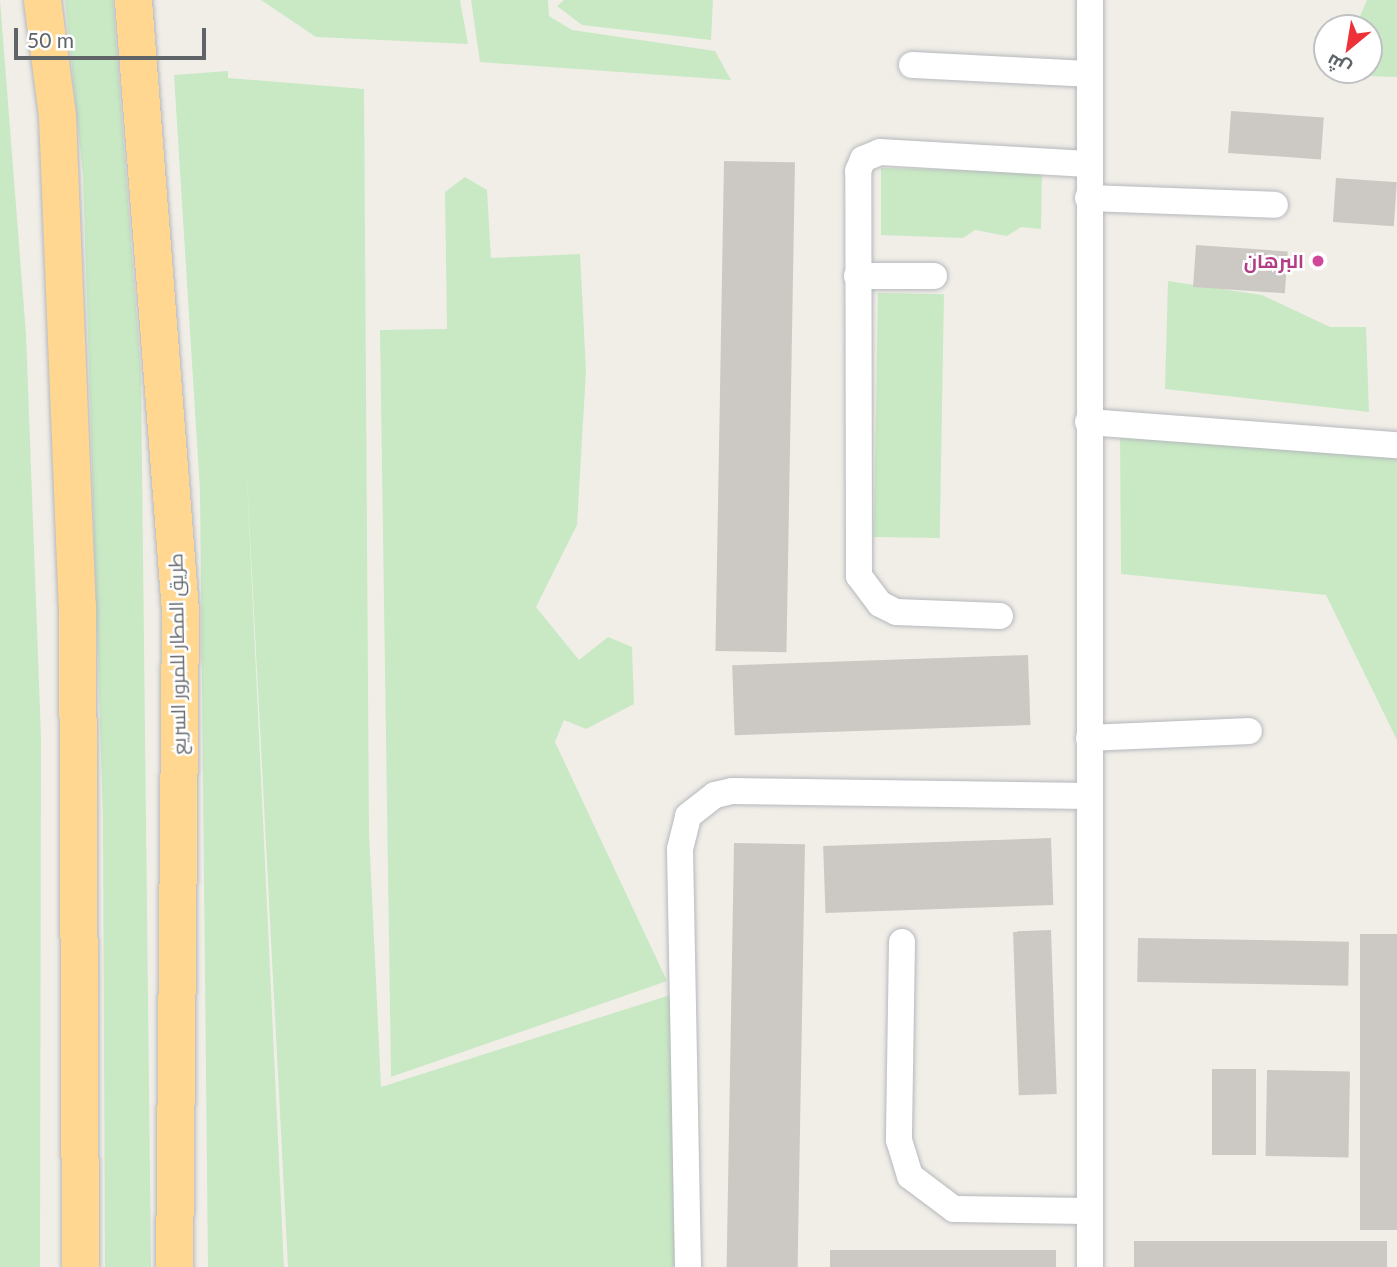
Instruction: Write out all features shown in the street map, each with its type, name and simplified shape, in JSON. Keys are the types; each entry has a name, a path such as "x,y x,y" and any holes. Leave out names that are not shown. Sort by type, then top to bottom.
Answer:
{"highway":[{"path":"42,0 57,116 77,605 80,1267"},
{"name":"طريق المطار للمرور السريع","path":"133,0 180,611 174,1267"}],"lane":[{"path":"1090,0 1090,1267"},
{"path":"912,65 1089,74"},
{"path":"1000,616 896,612 880,604 859,576 858,171 868,155 1088,164"},
{"path":"1088,198 1275,205"},
{"path":"857,276 934,276"},
{"path":"1088,422 1397,444"},
{"path":"1089,738 1249,731"},
{"path":"688,1267 680,849 688,816 715,795 732,791 1089,796"},
{"path":"902,942 899,1140 910,1176 954,1209 1088,1210"}],"green space":[{"path":"0,0 26,334 41,737 40,1267 0,1267"},
{"path":"65,0 113,0 141,375 151,1267 105,1267 103,819 83,175"},
{"path":"261,0 460,0 468,44 316,37"},
{"path":"471,0 548,0 549,16 572,30 715,51 731,80 480,62"},
{"path":"564,0 713,0 711,40 582,25 557,6"},
{"path":"1367,0 1397,0 1397,77 1383,77 1383,14 1361,14"},
{"path":"228,71 228,78 364,89 369,833 381,1087 683,991 688,1267 288,1267 246,459 284,1267 208,1267 200,491 174,75"},
{"path":"881,168 1042,172 1041,229 1021,227 1007,236 975,230 963,238 881,235"},
{"path":"465,177 487,190 491,258 580,254 586,371 577,525 536,607 579,660 608,637 632,647 634,704 586,729 564,720 555,742 667,981 391,1077 380,330 447,329 445,192"},
{"path":"1168,281 1262,295 1330,327 1366,327 1369,412 1165,389"},
{"path":"878,293 944,294 940,538 874,537"},
{"path":"1120,433 1397,456 1397,740 1326,595 1121,574"}],"building":[{"path":"1231,111 1324,117 1321,159 1228,153"},
{"path":"724,161 795,162 786,652 715,651"},
{"path":"1336,178 1397,182 1394,226 1333,222"},
{"path":"1196,245 1288,251 1285,293 1193,287"},
{"path":"1028,655 1030,725 735,735 732,665"},
{"path":"1051,838 1053,905 825,913 823,846"},
{"path":"734,843 805,844 798,1267 727,1267"},
{"path":"1051,930 1057,1094 1019,1095 1013,931"},
{"path":"1360,934 1397,934 1397,1230 1360,1230"},
{"path":"1138,938 1349,942 1348,986 1137,982"},
{"path":"1212,1069 1256,1069 1256,1155 1212,1155"},
{"path":"1267,1070 1350,1071 1348,1157 1265,1156"},
{"path":"1134,1241 1387,1241 1387,1267 1134,1267"},
{"path":"830,1250 1056,1250 1056,1267 830,1267"}],"place":[{"name":"البرهان","path":"1318,261"}]}
